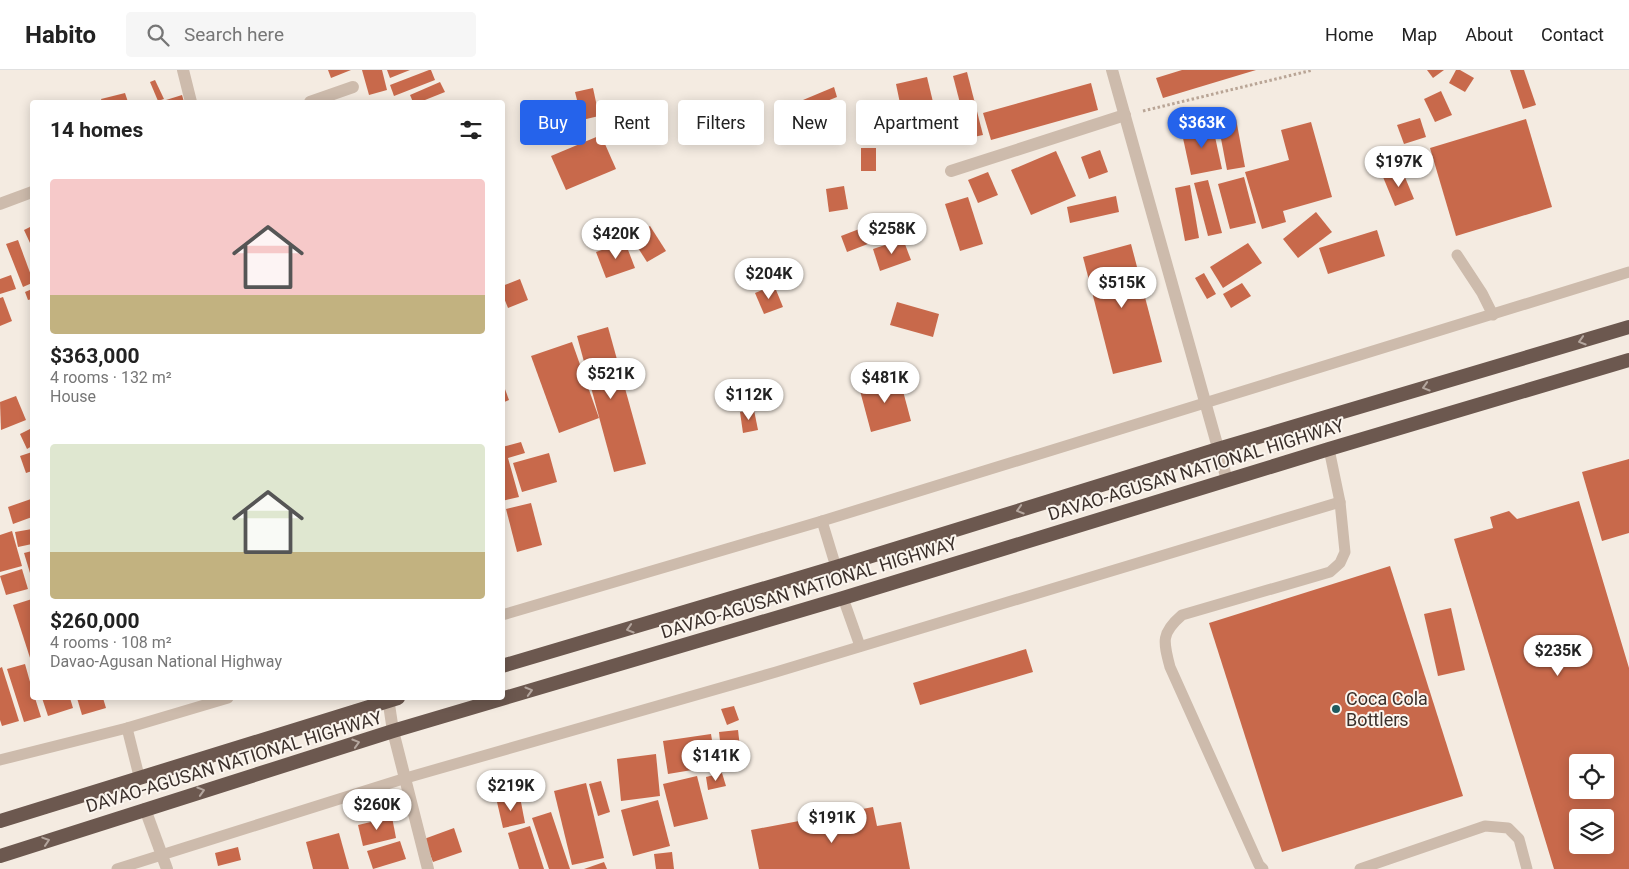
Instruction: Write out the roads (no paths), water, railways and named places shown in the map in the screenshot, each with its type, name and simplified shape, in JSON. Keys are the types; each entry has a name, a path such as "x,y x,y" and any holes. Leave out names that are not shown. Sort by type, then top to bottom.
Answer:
{"highway":[{"name":"DAVAO-AGUSAN NATIONAL HIGHWAY","path":"505,665 836,567 1218,449 1629,327"},
{"name":"DAVAO-AGUSAN NATIONAL HIGHWAY","path":"505,698 843,598 1329,449 1629,360"},
{"name":"DAVAO-AGUSAN NATIONAL HIGHWAY","path":"0,820 385,700"},
{"name":"DAVAO-AGUSAN NATIONAL HIGHWAY","path":"0,856 393,731 498,700"}],"street":[{"path":"183,70 190,100"},
{"path":"1112,70 1227,480"},
{"path":"316,100 353,87"},
{"path":"951,170 1125,115"},
{"path":"0,204 30,193"},
{"path":"391,700 393,731 428,869"},
{"path":"145,809 167,869"}],"lane":[{"path":"1457,255 1482,293 1493,315"},
{"path":"505,614 822,521 1629,272"},
{"path":"1263,869 1170,667 1164,644 1170,625 1182,615 1330,572 1340,563 1345,552 1340,502 1329,449"},
{"path":"117,869 406,778 776,672 1340,502"},
{"path":"822,521 836,567"},
{"path":"843,598 860,646"},
{"path":"0,760 127,728 221,700"},
{"path":"127,728 139,776"},
{"path":"1360,869 1485,826 1508,828 1519,839 1526,869"}],"place":[{"name":"Coca Cola Bottlers","path":"1336,709"}]}
